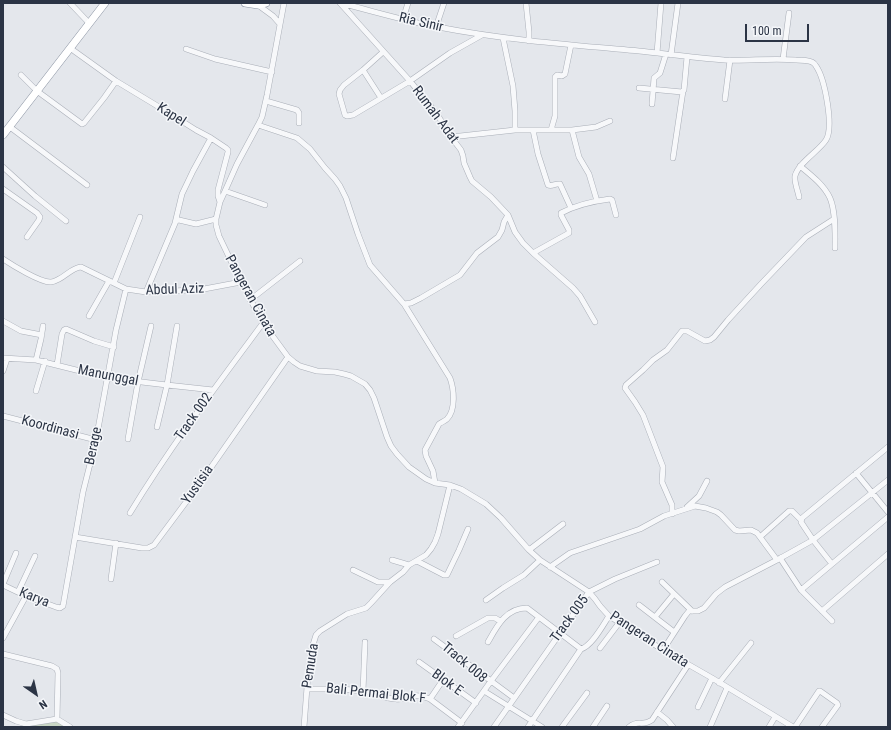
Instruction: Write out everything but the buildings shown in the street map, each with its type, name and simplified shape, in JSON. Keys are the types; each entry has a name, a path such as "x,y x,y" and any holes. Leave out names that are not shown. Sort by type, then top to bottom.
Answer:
{"highway":[{"path":"3,135 105,3"},
{"path":"245,3 258,5 266,3"}],"street":[{"path":"70,3 89,23"},
{"name":"Pangeran Cinata","path":"284,3 272,72 262,117 240,157 224,191 216,219 218,236 262,323 288,357 300,366 317,371 344,374 351,376 365,384 374,398 391,446 409,467 435,483 461,489 479,499 501,518 529,550 540,560 589,592 609,616 663,650 794,727"},
{"name":"Ria Sinir","path":"340,3 436,27 503,38 687,57 730,60 783,59 808,61 813,63 818,68 827,98 828,130 827,137 823,143 800,166"},
{"name":"Rumah Adat","path":"340,3 410,81 437,114 461,150 464,163 472,181 508,214 517,236 522,243 580,296 595,322"},
{"path":"403,19 408,3"},
{"path":"436,27 444,3"},
{"path":"526,3 529,41"},
{"path":"657,53 661,3"},
{"path":"652,104 654,78 660,73 668,54 678,3"},
{"path":"258,5 273,16 280,24"},
{"path":"783,59 789,13"},
{"path":"383,52 340,90 339,95 345,115 348,117 410,81 450,53 482,35"},
{"path":"503,38 513,86 515,130"},
{"path":"551,130 555,116 556,76 564,75 571,45"},
{"name":"Kapel","path":"70,48 116,81 211,138 228,150 218,190 220,202"},
{"path":"186,49 215,59 272,72"},
{"path":"673,158 684,90 687,57"},
{"path":"725,99 730,60"},
{"path":"363,70 381,98"},
{"path":"21,75 37,90 83,124 116,81"},
{"path":"639,88 680,92 683,91"},
{"path":"266,102 297,110 299,113 299,123"},
{"path":"451,137 515,130 572,130 596,127 610,121"},
{"path":"258,126 297,138 310,149 335,179 346,198 370,265 404,304 450,378 453,389 453,405 449,417 440,424 425,450 426,456 433,470 435,483"},
{"path":"10,127 87,185"},
{"path":"533,130 538,154 548,185 560,184 571,208"},
{"path":"572,130 579,157 589,174 597,201"},
{"path":"146,292 175,223 182,194 211,138"},
{"path":"799,198 795,176 800,166 816,180 830,198 833,207 835,248"},
{"path":"3,167 66,221"},
{"path":"3,189 40,216 39,220 27,237"},
{"path":"224,191 265,205"},
{"path":"533,253 568,235 568,230 561,215 563,212 571,208 611,199 616,214"},
{"path":"404,304 408,304 421,298 460,275 477,253 498,237 508,214"},
{"path":"88,316 112,282 140,217"},
{"path":"175,223 178,220 196,224 216,219"},
{"path":"672,514 672,505 662,482 663,467 642,415 625,388 626,385 653,360 667,350 682,331 687,331 705,341 712,339 756,289 806,237 834,219"},
{"name":"Abdul Aziz","path":"3,259 26,273 47,282 54,282 76,268 81,267 126,289 146,292 204,289 241,282"},
{"path":"250,300 300,261"},
{"name":"Berage","path":"64,603 74,537 96,440 116,330 126,289"},
{"path":"3,321 22,331 42,335"},
{"name":"Track 002","path":"130,513 154,475 213,390 262,323"},
{"path":"36,360 43,326"},
{"path":"128,439 138,382 151,326"},
{"path":"157,427 167,385 177,326"},
{"path":"57,365 62,334 66,329 94,341 114,347"},
{"name":"Yustisia","path":"74,537 148,548 157,542 288,357"},
{"path":"3,371 5,359"},
{"name":"Manunggal","path":"5,359 45,361 108,378 213,390"},
{"path":"36,391 45,361"},
{"name":"Koordinasi","path":"3,416 96,440"},
{"path":"801,520 888,447"},
{"path":"856,473 888,512"},
{"path":"662,582 692,610 698,611 704,608 716,594 725,587 813,540 888,480"},
{"path":"686,508 699,496 707,481"},
{"path":"353,570 378,582 390,582 410,565 426,555 435,542 438,534 450,486"},
{"path":"550,567 570,553 640,529 664,516 696,506 706,508 721,515 735,530 755,531 779,559 802,590 832,622"},
{"path":"760,537 789,511 792,511 801,520 813,540 832,564"},
{"path":"802,590 888,517"},
{"path":"529,550 563,524"},
{"path":"417,561 444,575 447,575 468,529"},
{"path":"111,579 116,543"},
{"path":"3,585 16,553"},
{"path":"822,611 888,554"},
{"path":"18,592 35,556"},
{"path":"392,560 410,565"},
{"path":"486,600 524,575 540,560"},
{"name":"Track 005","path":"494,727 589,592 615,579 657,562"},
{"name":"Pemuda","path":"304,727 310,655 316,635 347,614 362,610 371,603 390,582"},
{"name":"Karya","path":"3,585 26,596 56,607 61,608 64,603"},
{"path":"654,617 674,594"},
{"path":"3,638 26,596"},
{"path":"639,605 674,632"},
{"path":"488,642 500,621 514,611 526,608 581,649"},
{"path":"663,650 685,616 692,610"},
{"path":"528,727 581,649 588,645 609,616"},
{"path":"514,698 491,681 538,617"},
{"path":"456,636 488,618 495,618 500,621"},
{"path":"600,648 620,623"},
{"name":"Track 008","path":"434,639 491,681 484,690 542,727"},
{"path":"363,691 365,642"},
{"path":"719,683 750,643"},
{"path":"3,654 52,666 57,669 57,719"},
{"name":"Blok E","path":"419,662 476,703"},
{"path":"629,727 635,723 647,723 652,720 688,665"},
{"path":"698,707 712,678"},
{"path":"430,699 443,680"},
{"name":"Bali Permai Blok F","path":"307,689 336,688 363,691 385,698 394,699 415,696 424,697 430,699 460,725"},
{"path":"710,727 728,688"},
{"path":"460,725 484,690"},
{"path":"794,727 819,691 838,705 822,727"},
{"path":"562,727 587,693"},
{"path":"593,727 607,706"},
{"path":"658,712 673,727"},
{"path":"3,715 16,722 29,726 57,719 70,727"},
{"path":"769,727 775,717"}],"green space":[{"path":"57,720 69,727 29,727 30,725"}]}
